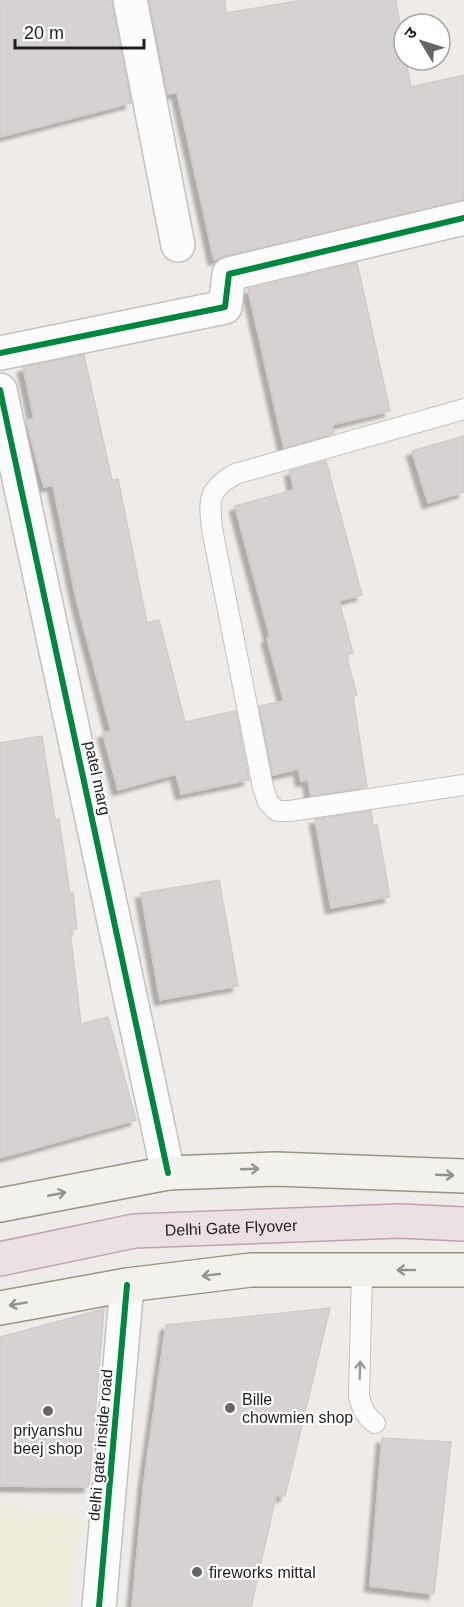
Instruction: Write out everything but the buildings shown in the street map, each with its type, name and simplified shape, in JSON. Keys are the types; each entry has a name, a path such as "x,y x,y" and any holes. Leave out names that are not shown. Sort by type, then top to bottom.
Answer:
{"highway":[{"name":"Delhi Gate Flyover","path":"0,1259 134,1231 399,1221 464,1224"}],"main road":[{"path":"0,1205 168,1173 275,1168 464,1176"},
{"path":"0,1308 127,1285 251,1270 464,1270"}],"street":[{"path":"130,0 178,244"},
{"path":"0,353 225,307 229,274 464,218"},
{"name":"patel marg","path":"0,390 168,1173"},
{"name":"delhi gate inside road","path":"99,1607 127,1285"}],"lane":[{"path":"464,409 235,474 218,484 209,502 212,529 263,787 268,802 277,811 290,811 464,786"},
{"path":"362,1270 359,1396 362,1409 375,1423"}],"shaded area":[{"path":"0,1505 82,1517 68,1607 0,1607"}],"cycle path":[{"path":"0,353 225,307 229,274 464,218"},
{"path":"0,390 168,1173"},
{"path":"99,1607 127,1285"}],"place":[{"name":"Bille chowmien shop","path":"230,1408"},
{"name":"priyanshu beej shop","path":"48,1411"},
{"name":"fireworks mittal","path":"197,1572"}]}
